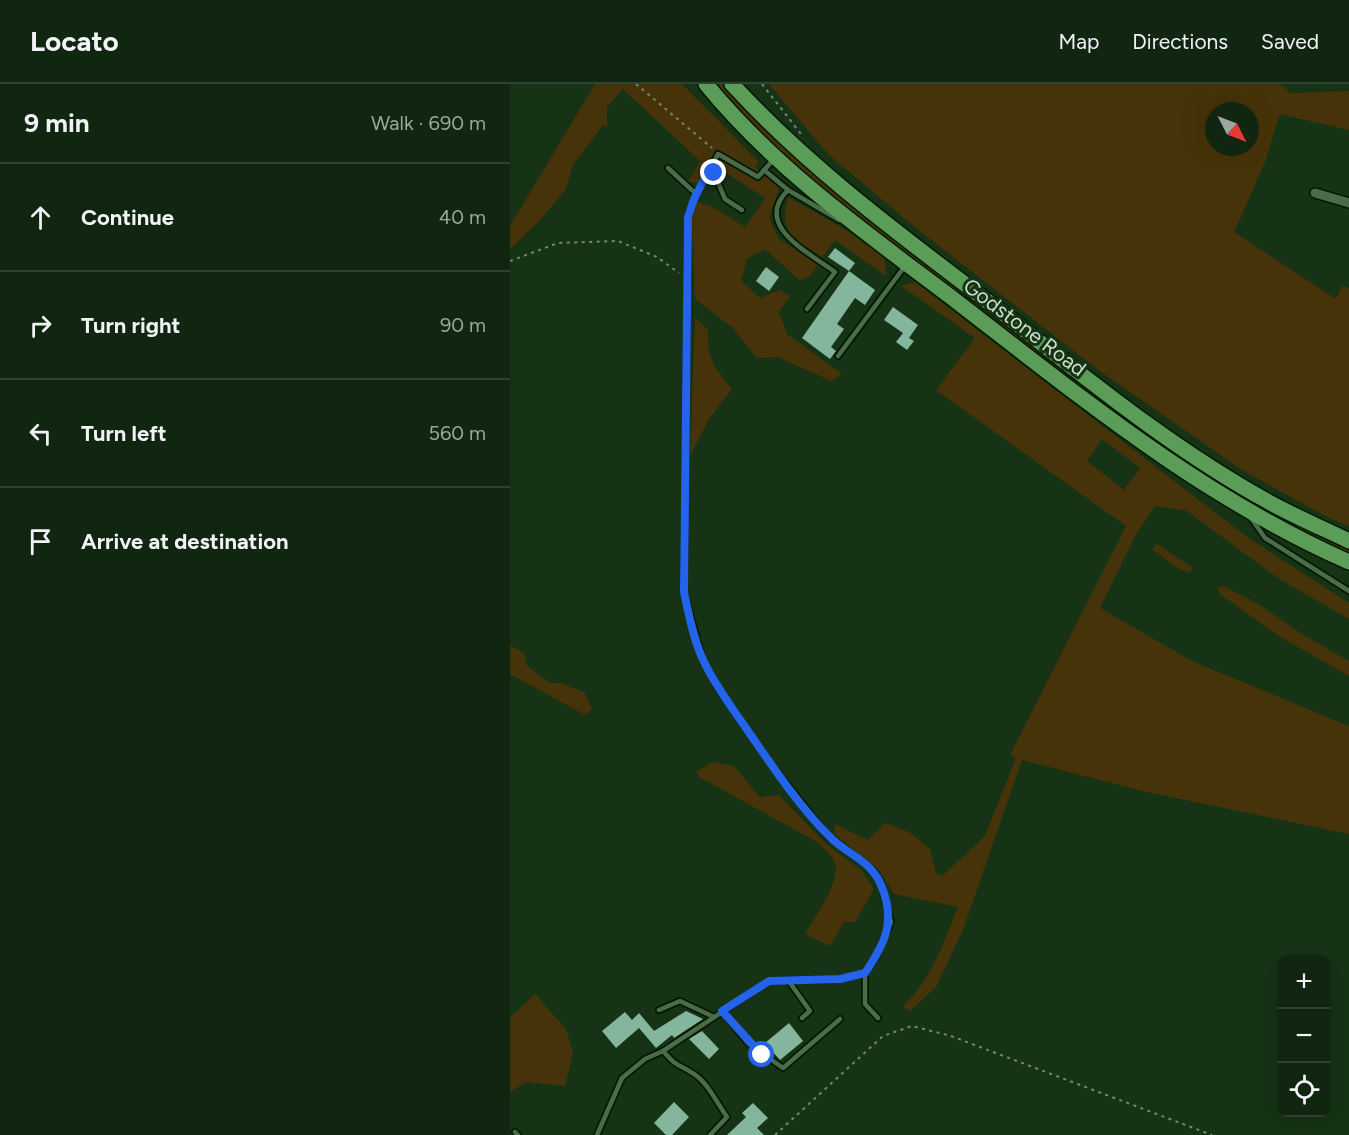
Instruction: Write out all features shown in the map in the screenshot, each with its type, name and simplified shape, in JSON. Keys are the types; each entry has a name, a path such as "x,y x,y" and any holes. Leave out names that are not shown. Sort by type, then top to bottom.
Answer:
{"highway":[{"name":"Godstone Road","path":"706,84 776,157 861,228 1128,432 1191,477 1248,512 1349,562"},
{"name":"Godstone Road","path":"732,84 798,152 865,208 1131,411 1219,472 1268,501 1349,541"}],"street":[{"path":"1315,193 1349,203"}],"lane":[{"path":"776,157 758,177 718,154 696,194 688,217 684,592 703,661 718,688 774,768 830,837 874,871 881,884 891,922 876,957 865,973 865,1004 878,1018"},
{"path":"711,166 725,199 742,210"},
{"path":"668,168 696,194"},
{"path":"764,170 788,190 817,209 861,228"},
{"path":"788,190 777,206 776,219 781,231 835,272 807,309"},
{"path":"838,356 907,264"},
{"path":"1248,512 1265,538 1349,591"},
{"path":"597,1135 622,1078 645,1059 663,1051 769,981 840,979 865,973"},
{"path":"788,980 810,1011 802,1018"},
{"path":"659,1010 680,1002 714,1017"},
{"path":"722,1011 748,1043 783,1068 840,1019"},
{"path":"663,1051 676,1066 694,1074 702,1082 726,1116 710,1135"}],"path":[{"path":"636,84 718,154"},
{"path":"762,84 805,139"},
{"path":"510,261 558,243 618,241 657,257 689,280"},
{"path":"775,1135 883,1036 912,1026 951,1036 1212,1135"}],"shaded area":[{"path":"595,84 682,84 759,162 755,166 779,188 769,218 779,239 818,264 810,276 799,280 765,249 747,259 741,281 760,298 779,290 790,296 779,312 787,334 842,374 831,381 778,357 757,358 733,328 695,299 692,220 697,202 713,207 745,227 765,198 709,162 697,183 688,182 700,161 623,89 607,107 607,127 603,125 573,165 566,189 541,219 510,249 510,226"},
{"path":"717,84 724,84 753,118 821,180 1115,406 1349,547 1349,555 1256,509 1126,422 889,243 815,184 748,119"},
{"path":"769,84 1280,84 1291,93 1349,91 1349,130 1280,114 1265,162 1234,232 1336,299 1342,285 1349,289 1349,526 1329,518 1242,470 1097,369 921,232 829,155"},
{"path":"788,197 846,230 884,257 886,276 835,240 822,257 796,240 787,228 785,220"},
{"path":"915,282 1247,537 1349,603 1349,619 1279,579 1187,511 1155,506 1136,534 1100,608 1192,661 1349,726 1349,834 1143,791 1022,760 963,930 936,987 910,1011 903,1006 929,973 958,907 894,894 880,872 835,834 835,824 868,840 885,823 909,832 930,849 936,873 942,876 985,836 1016,758 1010,755 1126,526 936,390 975,338 901,286","holes":["1102,439 1140,468 1124,490 1087,461"]},
{"path":"695,317 708,330 710,355 732,389 709,419 690,456"},
{"path":"1157,544 1193,568 1190,573 1177,568 1152,549"},
{"path":"1223,586 1260,605 1302,634 1349,661 1349,676 1282,638 1221,595 1217,588"},
{"path":"510,645 524,653 527,666 550,683 560,683 584,692 592,709 585,715 510,674"},
{"path":"713,762 734,766 760,797 779,795 827,845 861,870 874,889 855,922 844,922 830,946 805,934 831,890 836,871 832,858 817,842 701,778 696,772"},
{"path":"535,994 566,1029 573,1053 565,1086 526,1082 510,1092 510,1017"}],"building":[{"path":"835,248 855,263 849,271 828,257"},
{"path":"766,267 779,277 769,291 756,281"},
{"path":"849,271 875,290 865,305 855,298 837,324 844,329 831,347 836,351 830,359 802,338"},
{"path":"893,307 918,325 909,338 914,341 907,350 896,342 903,333 884,320"},
{"path":"686,1011 703,1019 674,1038 672,1035 656,1048 639,1028 616,1048 602,1031 625,1012 632,1020 639,1013 654,1031"},
{"path":"789,1023 803,1041 780,1060 765,1043"},
{"path":"702,1031 719,1049 709,1059 689,1039"},
{"path":"674,1102 689,1117 672,1135 666,1135 654,1123"},
{"path":"753,1103 768,1118 757,1128 764,1135 727,1135 746,1117 742,1113"}],"route":[{"path":"714,173 711,166 694,199 688,217 689,307 684,452 684,592 703,661 718,688 774,768 830,837 874,871 886,898 891,922 876,957 865,973 840,979 769,981 722,1011 748,1043 762,1055"}]}
